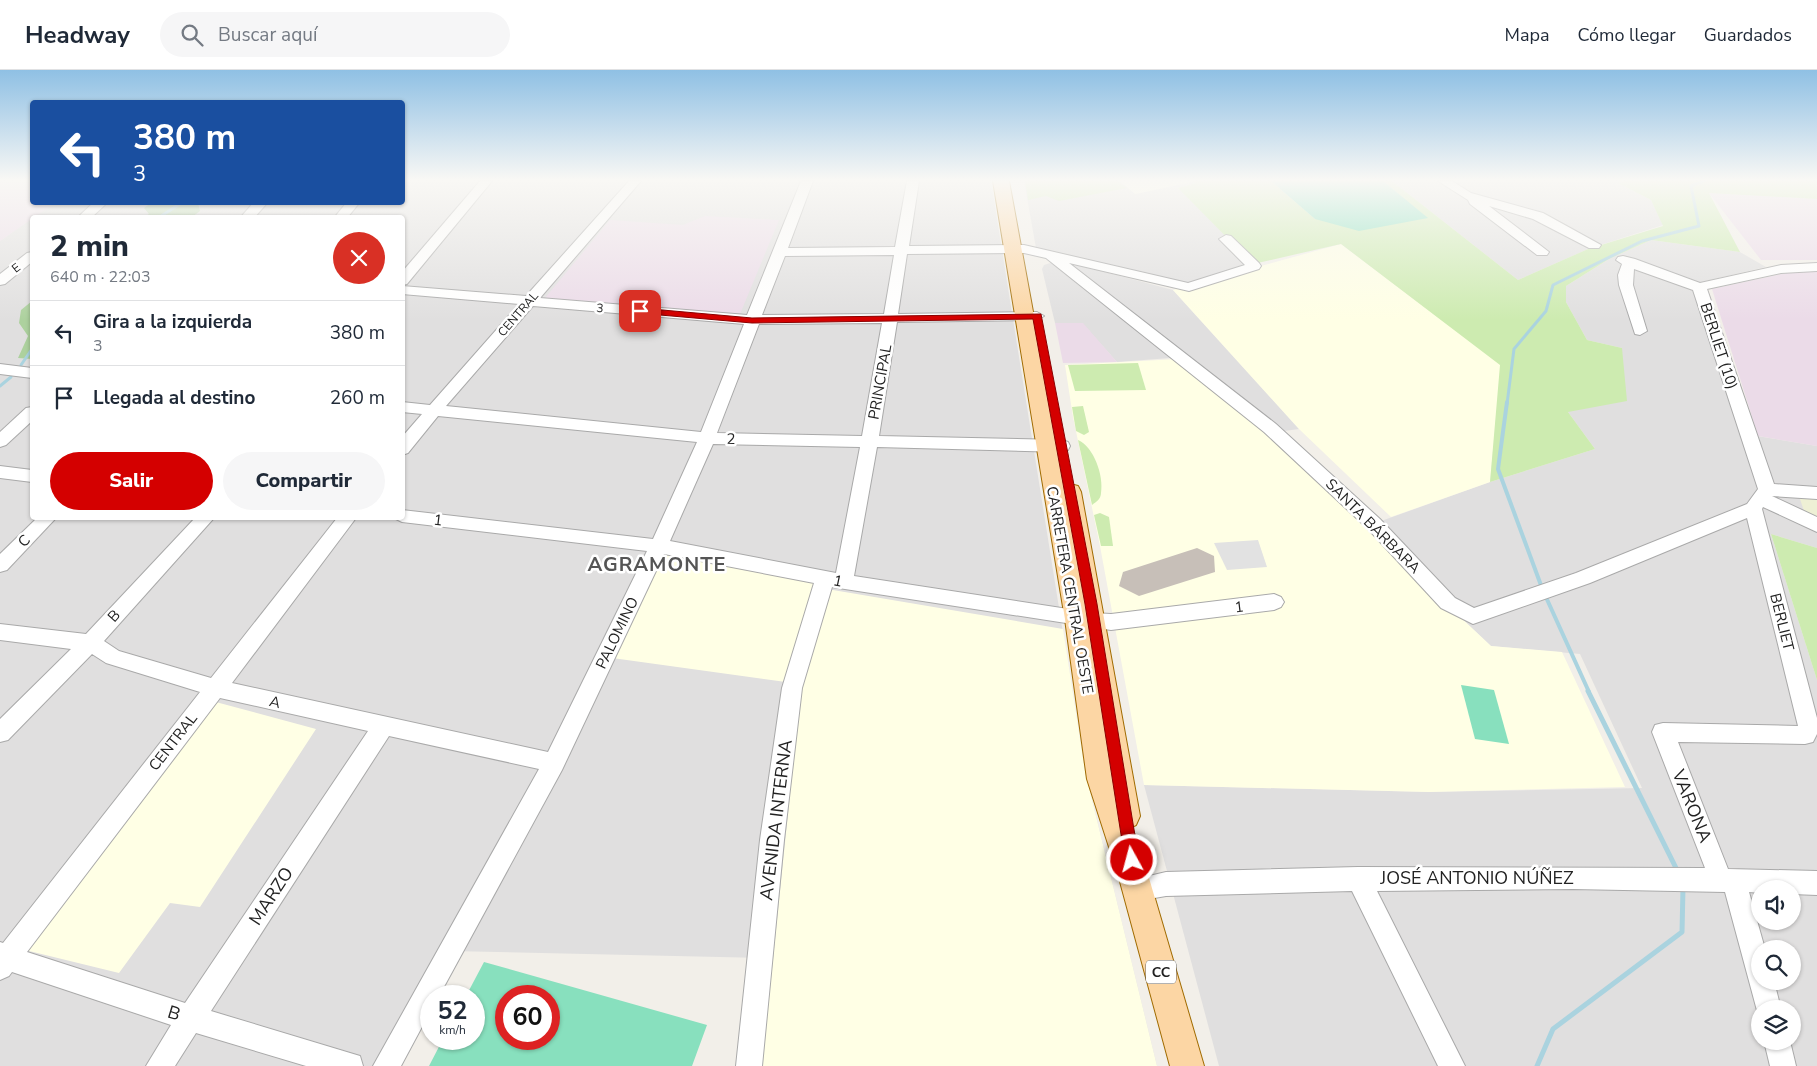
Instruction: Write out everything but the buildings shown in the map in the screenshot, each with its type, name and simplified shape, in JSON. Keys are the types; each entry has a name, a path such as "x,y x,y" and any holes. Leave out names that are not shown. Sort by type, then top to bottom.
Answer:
{"main road":[{"name":"CARRETERA CENTRAL OESTE","path":"1013,227 1031,316 1085,620 1101,779 1135,883 1188,1066"},
{"name":"CARRETERA CENTRAL OESTE","path":"1016,227 1018,249"}],"street":[{"path":"405,278 447,227"},
{"name":"CENTRAL","path":"405,445 527,302 595,227"},
{"name":"PALOMINO","path":"386,1066 554,763 659,546 706,438 789,227"},
{"name":"PRINCIPAL","path":"834,580 870,444 906,227"},
{"path":"1509,227 1542,252"},
{"path":"1560,227 1594,245"},
{"path":"1051,256 1189,287 1254,266 1226,239"},
{"path":"779,252 1018,249"},
{"name":"SANTA BÁRBARA","path":"1018,249 1051,256 1270,428 1374,524 1448,603 1473,616 1564,585 1761,499"},
{"name":"E","path":"0,281 30,260"},
{"path":"1640,331 1634,307 1624,286 1626,261 1699,287"},
{"name":"BERLIET (10)","path":"1761,499 1699,287 1781,269 1817,267"},
{"name":"3","path":"405,290 752,320 1031,316"},
{"path":"0,369 30,373"},
{"name":"2","path":"405,407 706,438 870,444 1054,447"},
{"path":"0,441 30,414"},
{"path":"0,472 30,476"},
{"path":"1761,499 1817,493"},
{"path":"1761,499 1817,525"},
{"name":"BERLIET","path":"1663,732 1805,735 1809,728 1761,499"},
{"name":"1","path":"405,516 659,546 834,580 1085,620 1111,622 1274,602"},
{"name":"C","path":"0,565 45,520"},
{"name":"B","path":"0,733 90,642 202,520"},
{"name":"CENTRAL","path":"2,960 345,520"},
{"name":"AVENIDA INTERNA","path":"749,1066 772,840 792,688 834,580"},
{"name":"A","path":"0,632 90,642 113,657 215,688 383,727 554,763"},
{"name":"MARZO","path":"159,1066 383,727"},
{"name":"VARONA","path":"1663,732 1728,880 1751,952"},
{"path":"1358,878 1452,1066"},
{"name":"JOSÉ ANTONIO NÚÑEZ","path":"1135,883 1166,884 1358,878 1728,880 1817,883"},
{"name":"B","path":"2,960 350,1066"},
{"path":"1779,1050 1783,1066"}],"shaded area":[{"path":"0,227 20,227 0,241"},
{"path":"19,227 30,227 30,520 405,520 405,227 998,227 1085,771 1157,1066 760,1066 766,958 450,951 431,985 420,985 420,1005 386,1066 0,1066 0,241"},
{"path":"604,227 776,227 740,314 545,298"},
{"path":"1032,227 1217,227 1253,264 1185,286 1036,248"},
{"path":"1451,227 1655,227 1588,249 1518,280"},
{"path":"1736,227 1817,227 1817,260 1761,260"},
{"path":"1651,240 1740,252 1766,267 1693,284 1745,434 1817,446 1817,548 1771,534 1817,680 1817,1066 1219,1066 1144,785 1429,792 1642,788 1580,654 1491,646 1407,567 1370,525 1490,482 1595,449 1568,412 1622,353 1622,348 1587,340 1566,302 1566,286 1609,259"},
{"path":"1341,244 1501,365 1490,482 1391,517 1299,429 1173,290"},
{"path":"1060,260 1173,290 1299,429 1277,432 1184,357 1117,362 1083,324 1055,323 1042,269 1044,265"},
{"path":"1817,270 1817,446 1758,436 1712,289 1795,271"},
{"path":"1055,323 1083,323 1117,362 1063,363"},
{"path":"1178,359 1262,427 1370,525 1407,567 1491,646 1562,652 1625,787 1429,792 1144,785 1100,546 1073,417 1065,365"},
{"path":"1799,496 1817,499 1817,522 1806,517"},
{"path":"1258,540 1267,567 1227,570 1214,543"},
{"path":"659,546 825,578 793,683 605,657"},
{"path":"827,589 1063,629 1085,771 1157,1066 762,1066 801,687"},
{"path":"212,701 316,729 200,907 170,903 119,973 25,950"}],"green space":[{"path":"1217,227 1451,227 1518,280 1588,249 1658,227 1727,227 1740,252 1651,240 1609,259 1566,286 1566,302 1587,340 1622,348 1627,401 1568,412 1595,449 1490,482 1500,365 1341,244 1253,264"},
{"path":"1346,227 1378,227 1359,231"},
{"path":"30,303 30,359 18,358 28,336 19,323 21,310"},
{"path":"1138,363 1146,390 1075,391 1068,365"},
{"path":"1083,406 1089,432 1084,435 1076,431 1072,407"},
{"path":"1078,440 1093,455 1101,479 1101,495 1092,505"},
{"path":"1100,513 1109,517 1113,546 1101,546 1094,515"},
{"path":"1771,534 1817,548 1817,680"},
{"path":"1461,685 1494,690 1509,744 1475,739"},
{"path":"484,962 707,1025 692,1066 429,1066 437,1050 485,1050 485,985 472,985"}],"waterway":[{"path":"1507,404 1514,349 1546,311 1553,285 1642,241 1693,227"},
{"path":"21,365 30,352"},
{"path":"0,386 11,377"},
{"path":"1507,402 1498,469 1542,588"},
{"path":"1545,595 1589,692"},
{"path":"1588,691 1678,872"},
{"path":"1537,1066 1553,1029 1682,932 1683,888"}],"district":[{"name":"AGRAMONTE","path":"657,564"}],"route":[{"path":"640,311 752,320 1037,316 1082,552 1132,860"}]}
